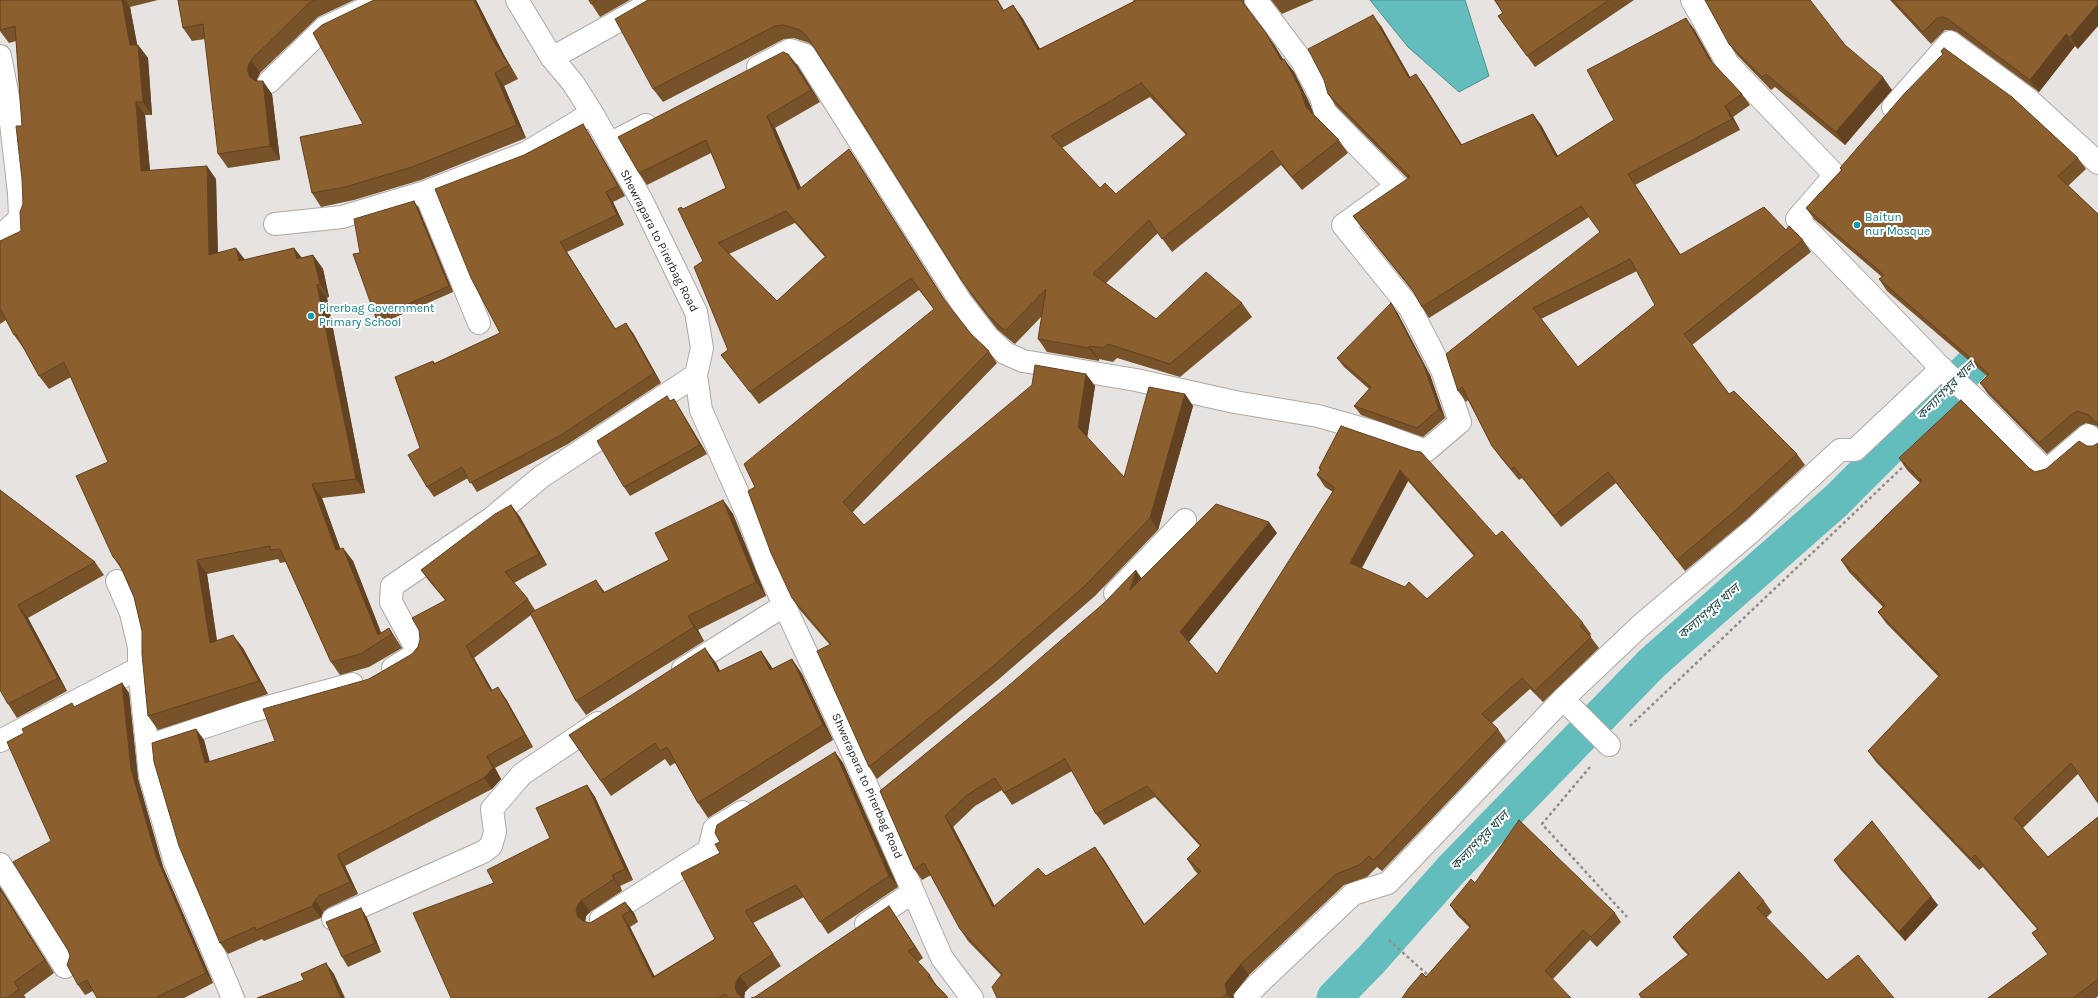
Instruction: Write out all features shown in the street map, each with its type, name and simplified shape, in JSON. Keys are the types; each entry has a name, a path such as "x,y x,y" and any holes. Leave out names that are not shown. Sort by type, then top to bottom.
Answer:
{"street":[{"path":"269,82 324,28 383,0"},
{"name":"Shewrapara to Pirerbag Road","path":"517,0 552,58 573,83 592,113 642,200 696,312 702,348 696,375 701,410 748,516 768,570"},
{"path":"552,58 656,0"},
{"path":"741,75 790,50 806,55 961,302 988,337 1006,353 1023,361 1136,380 1235,402 1318,416 1378,432 1426,451 1460,422 1442,370 1410,308 1343,224 1397,186 1325,112 1321,97 1302,61 1256,0"},
{"path":"1692,0 1728,64 1840,169 1798,219 1944,370 1967,393 1975,398 2046,470 2088,434 2098,445"},
{"path":"1882,120 1950,42 2028,99 2098,163"},
{"path":"0,56 8,97 19,193 20,218 0,237"},
{"path":"275,224 342,217 425,192 526,153 592,113"},
{"path":"609,144 664,115"},
{"path":"425,192 480,323"},
{"path":"1246,998 1353,894 1388,883 1563,699 1640,626 1753,530 1840,450 1855,450 1944,370"},
{"path":"148,746 250,712 374,679 414,655 416,648 391,602 392,586 492,518 541,477 696,375"},
{"path":"1104,605 1185,520"},
{"name":"Shwerapara to Pirerbag Road","path":"768,570 850,745 872,799 942,958 972,998"},
{"path":"116,581 131,613 140,647 139,668 150,776 175,862 233,998"},
{"path":"667,679 785,605"},
{"path":"0,742 139,668"},
{"path":"1563,699 1605,740"},
{"path":"333,919 483,852 491,846 495,832 492,809 522,774 615,712"},
{"path":"829,758 850,745"},
{"path":"872,799 890,784"},
{"path":"597,922 709,850 714,830 761,800"},
{"path":"0,864 65,967"},
{"path":"848,936 913,892"}],"path":[{"path":"1627,917 1542,824 1605,740 1911,459"},
{"path":"1389,940 1435,982"}],"water":[{"path":"1370,0 1465,0 1489,76 1459,92 1408,47"}],"building":[{"path":"0,0 122,0 130,45 138,45 143,102 136,102 141,171 207,166 209,255 236,248 239,261 294,248 297,259 313,255 320,284 317,285 356,479 312,484 336,550 343,548 378,635 389,628 392,634 360,654 331,662 280,549 271,550 270,546 197,560 210,643 233,635 259,681 148,716 142,654 142,631 134,597 119,563 113,557 76,476 108,462 64,362 39,376 16,334 14,335 0,308 0,241 21,231 20,212 23,204 22,179 16,126 22,126 15,26 0,30"},
{"path":"178,0 316,0 309,3 251,60 248,66 250,77 256,81 263,81 270,146 218,154 203,24 183,28"},
{"path":"374,0 474,0 494,42 509,65 495,73 517,125 412,167 345,187 312,193 300,137 363,124 313,33 322,25"},
{"path":"589,0 597,0 591,4"},
{"path":"648,0 997,0 1003,11 1013,5 1038,50 1135,0 1241,0 1266,33 1281,60 1284,59 1300,88 1306,107 1339,140 1292,177 1272,151 1162,239 1149,220 1093,274 1156,319 1206,272 1242,303 1170,364 1108,344 1103,348 1089,346 1089,348 1038,339 1046,289 1006,330 1003,329 988,315 962,281 839,86 806,35 800,30 784,25 775,26 653,89 615,19","holes":["1141,83 1187,134 1116,194 1105,183 1100,188 1051,136"]},
{"path":"1495,0 1609,0 1527,56 1498,16 1503,13"},
{"path":"1705,0 1810,0 1845,45 1883,77 1836,132 1766,74 1762,77 1729,44"},
{"path":"1893,0 2098,0 2098,4 2070,37 2066,34 2030,80 1948,19 1943,17 1937,18 1923,32"},
{"path":"1373,15 1409,78 1416,74 1461,145 1533,114 1556,157 1614,120 1587,70 1686,18 1709,59 1742,94 1725,106 1732,119 1628,174 1680,255 1764,207 1786,230 1789,226 1803,240 1684,334 1729,394 1734,391 1797,454 1737,509 1677,560 1608,472 1554,516 1514,467 1511,469 1492,446 1462,387 1458,391 1446,354 1600,232 1581,206 1422,307 1412,289 1353,216 1410,177 1328,94 1324,80 1308,49","holes":["1630,259 1655,305 1578,367 1533,308"]},
{"path":"1944,48 2012,97 2078,158 2058,176 2098,214 2098,425 2089,415 2078,411 2072,414 2039,443 1980,383 1989,374 1879,279 1884,275 1806,208 1842,170 1840,168 1904,94 1943,54 1941,51"},
{"path":"783,52 788,54 811,90 767,116 798,190 849,149 943,298 970,333 989,351 843,502 864,525 1032,385 1035,365 1086,374 1078,427 1124,477 1149,387 1185,394 1150,518 1087,584 991,668 869,767 817,651 831,644 792,598 771,553 748,491 755,487 744,464 934,309 911,278 750,392 721,355 728,350 694,267 703,261 678,209 681,207 683,209 726,188 706,140 639,173 618,137","holes":["786,211 826,256 777,301 718,243"]},
{"path":"583,124 618,186 606,192 617,215 560,242 615,329 626,323 654,373 561,435 470,483 462,467 427,487 408,455 420,448 395,377 433,361 434,364 500,333 471,278 435,189 524,155"},
{"path":"414,201 449,286 376,318 353,254 360,253 354,219"},
{"path":"1391,303 1424,366 1439,409 1417,428 1354,406 1371,387 1337,358"},
{"path":"667,396 670,401 674,399 700,445 624,487 597,441"},
{"path":"1961,400 2029,468 2035,472 2046,469 2079,441 2087,446 2093,446 2098,443 2098,803 2071,763 2014,818 2048,857 2098,817 2098,979 2073,998 1988,998 2048,954 2032,933 2038,929 1975,855 1971,859 1868,751 1940,675 1878,612 1885,605 1841,560 1922,481 1899,458"},
{"path":"1341,426 1414,451 1421,452 1496,536 1502,531 1583,623 1580,626 1591,637 1535,691 1522,678 1482,714 1498,729 1374,860 1369,856 1359,865 1336,874 1241,964 1225,984 1227,994 1222,998 997,998 992,987 1002,974 960,929 924,863 914,869 880,791 1007,687 1104,603 1136,570 1130,590 1216,504 1269,522 1180,632 1217,674 1335,488 1317,475 1321,469 1319,468","holes":["1400,470 1475,555 1427,599 1409,582 1405,587 1350,563","1065,759 1096,814 1147,786 1201,845 1187,859 1201,871 1144,925 1095,847 1046,876 1038,868 993,907 945,816 967,795 995,778 1004,793"]},
{"path":"0,490 95,562 18,605 58,678 8,704 0,690"},
{"path":"723,500 756,582 688,616 694,627 576,701 530,613 596,580 603,593 669,560 655,533"},
{"path":"511,505 539,554 505,572 528,599 466,646 491,691 498,687 525,735 487,756 493,768 484,778 337,855 350,882 319,896 312,906 256,930 255,927 220,943 179,846 154,762 152,743 196,729 205,763 275,741 263,709 369,679 412,654 418,647 420,639 419,630 412,618 446,600 421,570 495,514"},
{"path":"705,648 718,672 761,651 770,670 792,659 823,725 698,803 667,747 660,751 655,743 601,781 569,735"},
{"path":"122,683 131,769 156,856 206,973 157,997 158,998 97,998 87,980 78,985 67,965 70,956 68,950 13,862 51,841 7,742 24,733 22,729 72,703 74,707"},
{"path":"835,752 889,876 820,922 796,885 745,911 773,954 740,976 737,980 735,987 737,993 743,998 729,998 725,994 718,998 451,998 413,913 494,883 487,870 550,838 536,808 587,785 625,869 612,875 614,879 578,904 576,910 578,917 583,921 590,923 625,902 630,911 622,915 653,978 715,939 681,873 720,853 715,844 720,842 715,833 717,825"},
{"path":"1519,820 1615,913 1591,937 1583,930 1545,971 1571,998 1402,998 1422,973 1426,977 1471,926 1450,905 1471,879 1475,883"},
{"path":"1872,821 1931,896 1899,932 1834,860"},
{"path":"1739,872 1764,901 1757,908 1827,980 1858,955 1894,998 1642,998 1639,994 1689,954 1673,937"},
{"path":"0,889 45,960 14,982 19,989 7,998 0,998"},
{"path":"889,906 915,947 908,951 930,975 928,977 948,998 751,998 755,997"},
{"path":"361,908 375,943 342,957 326,922"},
{"path":"326,963 341,998 257,998 304,980 301,974"}],"waterway":[{"name":"কল্যাণপুর খাল","path":"1334,998 1372,959 1450,871 1652,663 1836,501 2006,331"}],"place":[{"name":"Baitun nur Mosque","path":"1857,225"},
{"name":"Pirerbag Government Primary School","path":"311,316"}]}
